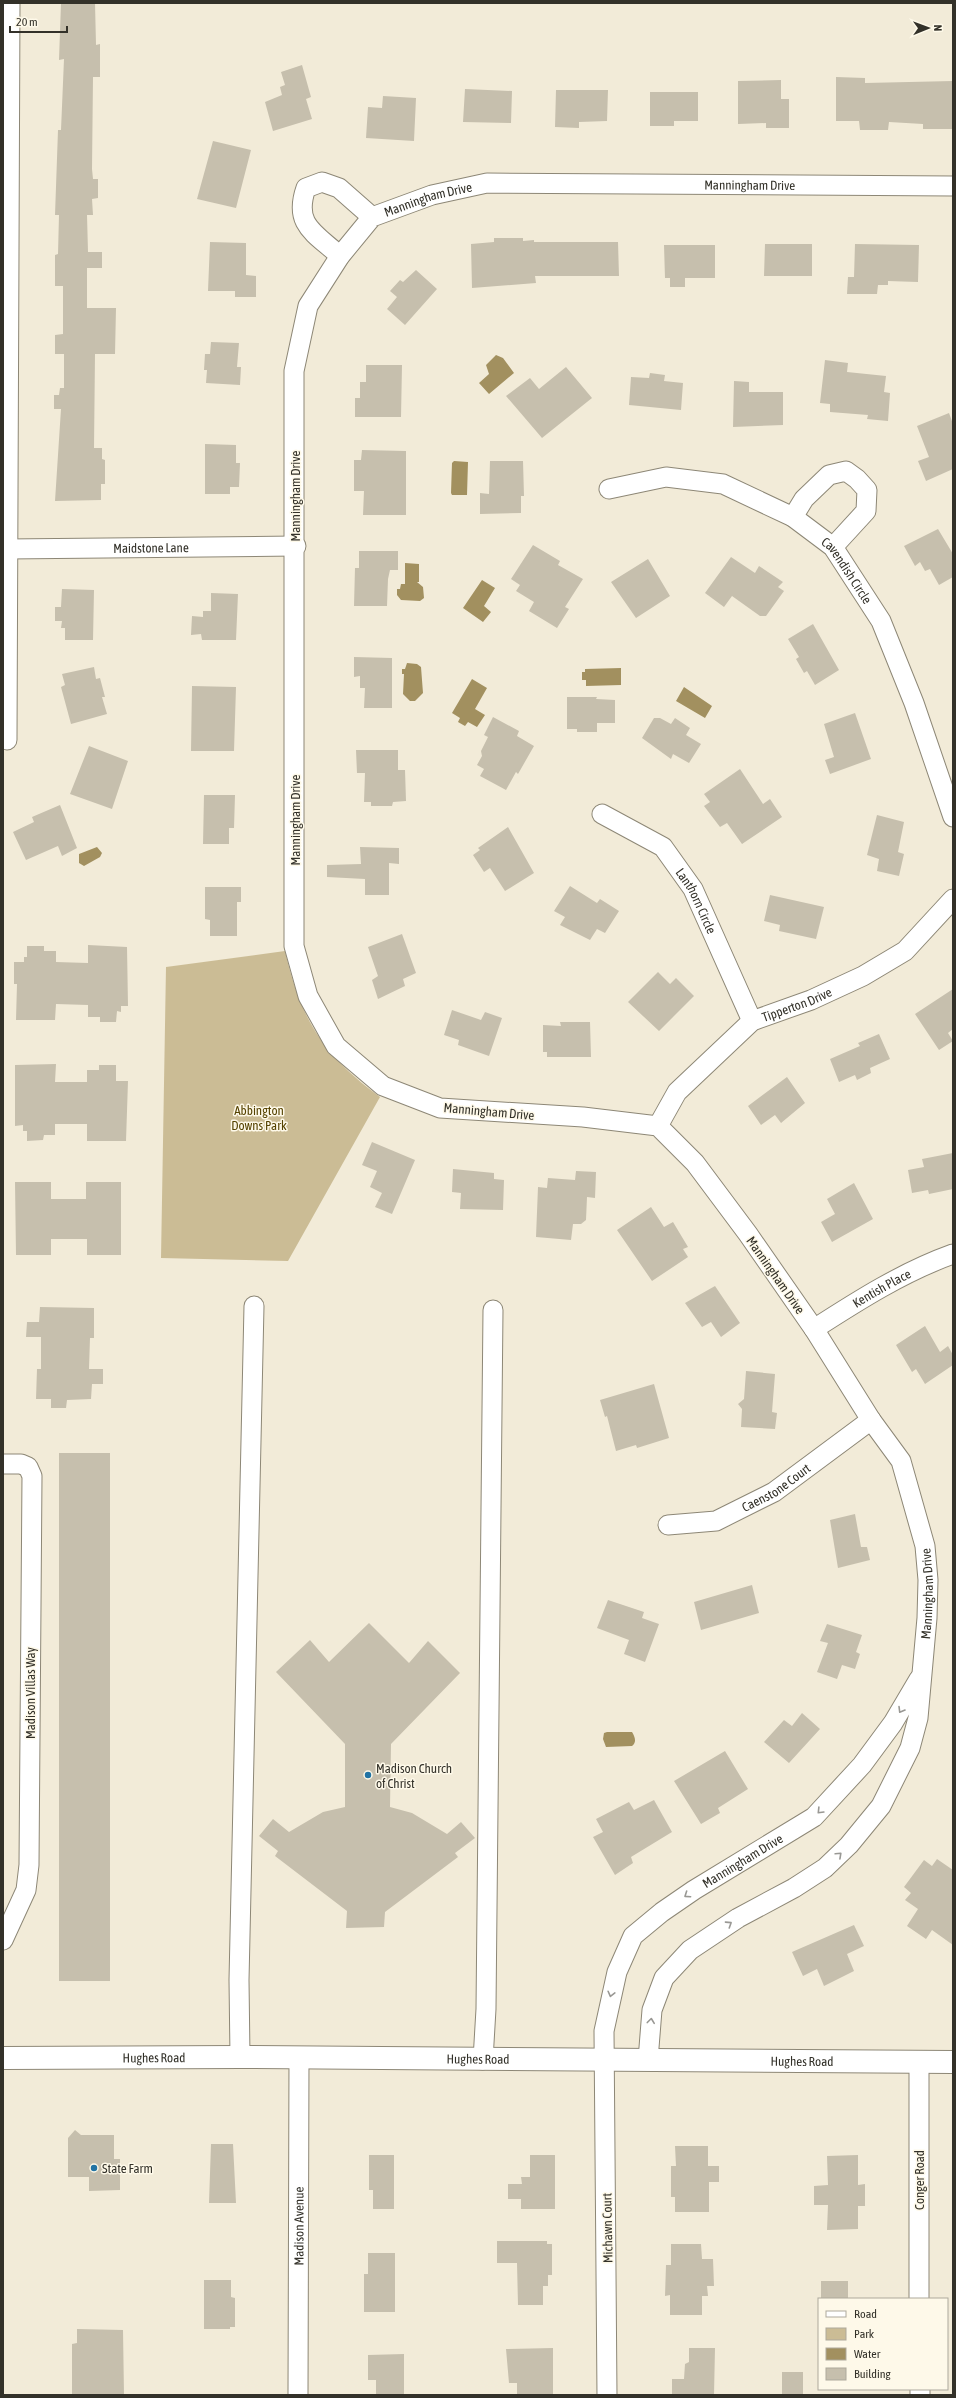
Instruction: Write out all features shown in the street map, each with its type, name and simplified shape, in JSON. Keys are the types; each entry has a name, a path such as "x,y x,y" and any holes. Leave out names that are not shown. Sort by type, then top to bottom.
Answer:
{"main road":[{"name":"Hughes Road","path":"3,2058 299,2057 483,2060 953,2062"}],"street":[{"path":"7,740 10,3"},
{"path":"340,256 304,222 300,203 306,188 322,182 339,188 372,217"},
{"name":"Manningham Drive","path":"648,2060 652,2010 664,1978 690,1950 738,1918 794,1888 825,1868 849,1845 882,1806 910,1748 918,1718 927,1618 928,1580 925,1546 901,1461 871,1420 814,1329 695,1163 658,1126 583,1117 440,1108 383,1086 336,1046 308,996 294,946 296,546 294,371 308,306 340,256 372,217 432,195 487,183 953,186"},
{"path":"793,517 804,499 829,475 846,471 857,479 867,490 866,511 833,547"},
{"name":"Cavendish Circle","path":"609,489 666,477 724,484 793,517 833,547 881,621 914,703 953,817"},
{"name":"Maidstone Lane","path":"7,549 296,546"},
{"name":"Lanthorn Circle","path":"602,814 663,847 693,889 752,1021"},
{"name":"Tipperton Drive","path":"658,1126 677,1092 752,1021 811,1000 863,976 905,951 953,900"},
{"name":"Kentish Place","path":"814,1329 884,1285 922,1265 953,1254"},
{"path":"240,2057 239,1964 254,1306"},
{"path":"483,2060 487,2002 493,1310"},
{"name":"Caenstone Court","path":"668,1525 716,1521 774,1492 871,1420"},
{"name":"Madison Villas Way","path":"3,1464 21,1464 28,1468 32,1476 29,1865 26,1890 3,1940"},
{"name":"Manningham Drive","path":"604,2060 604,2031 609,2003 617,1972 634,1936 662,1912 694,1890 814,1817 862,1765 893,1723 921,1676"},
{"name":"Madison Avenue","path":"298,2395 299,2057"},
{"name":"Michawn Court","path":"604,2060 607,2395"},
{"name":"Conger Road","path":"919,2062 920,2298"}],"green space":[{"name":"Abbington Downs Park","path":"285,951 291,975 299,997 317,1034 329,1051 343,1066 380,1097 288,1261 161,1258 166,967"}],"water":[{"path":"496,355 503,358 514,373 489,394 479,383 489,374 486,365"},
{"path":"454,461 468,462 467,495 452,495 451,493 452,463"},
{"path":"405,563 419,564 419,582 417,582 423,587 424,598 420,601 401,600 397,595 397,589 400,589 401,584 405,584"},
{"path":"482,580 495,588 484,606 491,612 483,622 463,608"},
{"path":"407,663 417,664 421,667 423,693 415,701 410,701 403,694 404,674 402,674 402,669 405,669"},
{"path":"621,668 621,685 586,686 586,680 582,680 582,672 585,672 585,669"},
{"path":"472,679 487,688 475,709 485,715 477,727 468,722 465,726 458,722 460,718 452,713"},
{"path":"684,687 712,706 705,718 676,701"},
{"path":"97,847 102,853 100,857 84,866 79,863 79,854"},
{"path":"632,1732 635,1738 635,1743 632,1746 606,1747 603,1739 604,1733"}],"building":[{"path":"61,3 95,3 96,45 100,44 100,77 93,77 92,169 93,179 98,179 98,198 92,199 93,215 87,215 88,252 102,252 102,268 87,268 87,308 116,308 115,354 95,354 94,448 102,448 102,459 105,460 105,484 101,484 101,500 55,501 61,409 54,409 54,395 59,395 60,388 64,388 64,354 55,354 55,335 63,334 63,286 55,286 55,255 58,254 59,215 55,215 58,130 61,130 64,59 59,60"},
{"path":"302,65 311,97 306,99 312,119 273,131 265,102 282,95 280,87 285,85 281,72"},
{"path":"836,77 865,78 865,83 953,81 953,129 923,129 923,124 889,122 888,130 860,130 859,121 836,121"},
{"path":"781,80 781,99 789,99 789,128 766,128 766,123 738,124 738,81"},
{"path":"465,89 512,91 511,123 463,122"},
{"path":"556,90 608,90 607,121 579,122 579,128 555,127"},
{"path":"650,92 698,92 698,121 674,121 674,126 650,126"},
{"path":"383,96 416,98 414,141 366,138 368,107 382,108"},
{"path":"213,141 251,150 236,208 197,199"},
{"path":"494,238 523,238 523,241 534,240 534,242 618,242 619,276 535,276 536,283 472,288 471,244 494,242"},
{"path":"210,242 246,243 246,275 256,276 256,297 235,297 235,291 208,291"},
{"path":"765,244 812,244 812,276 764,276"},
{"path":"855,244 919,245 918,282 888,281 888,285 878,285 877,294 847,294 848,277 854,277"},
{"path":"664,245 715,245 715,278 685,278 685,287 670,287 670,278 665,278"},
{"path":"416,270 437,289 405,325 387,309 397,297 390,291 400,280 403,282"},
{"path":"211,342 239,343 237,367 241,367 240,385 206,383 207,370 204,370 205,354 210,354"},
{"path":"825,360 848,363 847,372 886,376 884,392 890,393 888,421 867,419 868,415 830,412 830,404 820,403"},
{"path":"366,365 402,365 401,417 355,417 355,398 360,398 360,382 366,382"},
{"path":"566,367 592,398 542,438 506,396 530,378 539,389"},
{"path":"650,373 665,375 664,381 683,383 681,410 629,405 631,377 649,378"},
{"path":"734,381 749,382 749,392 783,392 783,425 733,427"},
{"path":"949,413 953,424 953,469 926,481 918,461 929,457 917,426"},
{"path":"205,444 236,445 236,463 240,463 239,487 230,487 230,494 205,494"},
{"path":"362,450 406,451 406,515 363,515 364,491 354,491 354,460 361,460"},
{"path":"490,461 523,461 524,496 521,496 521,513 480,514 480,493 489,494"},
{"path":"938,529 953,554 953,577 939,585 930,569 925,571 920,562 915,566 904,546"},
{"path":"533,545 560,561 558,565 583,579 565,607 569,609 557,628 529,611 534,602 516,591 520,585 511,579"},
{"path":"359,551 398,551 398,570 390,570 388,579 387,606 354,606 355,568 359,568"},
{"path":"731,557 755,573 759,566 783,582 778,587 784,591 766,616 760,616 732,596 724,607 705,593"},
{"path":"648,559 670,596 636,618 611,582"},
{"path":"62,589 94,590 93,640 65,640 65,628 61,628 62,621 55,621 55,607 61,607"},
{"path":"211,593 238,594 236,640 202,640 201,634 191,635 192,616 203,617 203,611 211,611"},
{"path":"813,624 839,670 815,685 807,671 804,673 796,659 799,657 788,639"},
{"path":"354,657 392,658 392,708 364,708 365,688 360,688 360,676 354,677"},
{"path":"94,667 96,679 100,678 105,697 102,697 107,714 71,724 61,687 65,685 62,674"},
{"path":"192,686 236,687 234,751 191,751"},
{"path":"567,697 597,697 596,699 615,700 615,723 597,723 597,732 577,732 577,729 567,729"},
{"path":"855,713 871,759 830,774 825,760 834,757 824,724"},
{"path":"493,717 519,731 517,736 534,746 518,774 516,772 506,790 480,776 484,769 477,765 482,756 481,751 488,737 484,735"},
{"path":"654,718 660,718 671,724 675,718 690,728 686,735 701,744 689,763 673,754 671,759 642,738"},
{"path":"89,746 128,761 112,809 70,794"},
{"path":"356,750 398,750 398,770 405,770 406,801 393,802 392,806 371,806 371,802 364,802 365,773 357,773"},
{"path":"740,769 763,804 770,799 782,817 742,844 727,823 720,827 704,806 710,802 704,794"},
{"path":"204,795 235,795 234,828 229,828 229,844 203,844"},
{"path":"60,805 77,848 62,856 58,846 26,860 13,832 34,822 32,817"},
{"path":"877,815 904,822 898,852 904,854 899,876 877,871 879,859 867,855"},
{"path":"508,827 534,873 505,891 490,868 484,872 473,855 480,850 478,848"},
{"path":"360,847 399,848 399,864 389,863 389,895 365,895 365,879 327,877 327,865 361,864"},
{"path":"570,886 597,903 600,899 619,911 605,933 597,929 590,940 560,925 565,917 554,911"},
{"path":"205,887 241,887 241,902 237,902 237,936 210,936 210,920 205,919"},
{"path":"770,895 824,907 816,939 779,931 780,925 764,921"},
{"path":"402,934 416,973 403,979 405,986 378,999 372,980 378,976 368,947"},
{"path":"88,945 127,947 128,1006 121,1006 121,1012 117,1011 116,1022 100,1022 100,1017 88,1017 88,1005 56,1004 55,1020 16,1020 17,984 14,984 14,962 24,962 24,957 27,957 27,946 44,946 44,951 56,951 56,962 88,963"},
{"path":"658,972 670,984 676,978 694,996 659,1031 628,1002"},
{"path":"953,989 953,1029 948,1033 953,1041 939,1050 915,1014"},
{"path":"452,1010 481,1020 485,1012 502,1018 489,1056 458,1045 459,1040 444,1035"},
{"path":"560,1022 590,1022 591,1057 547,1057 547,1052 543,1052 543,1025 561,1026"},
{"path":"879,1034 890,1059 870,1068 871,1073 857,1080 855,1075 839,1082 830,1059 860,1046 858,1043"},
{"path":"56,1064 55,1082 87,1082 87,1070 99,1070 99,1065 116,1065 116,1081 128,1081 126,1141 87,1141 87,1124 55,1124 55,1135 44,1135 43,1140 27,1141 27,1131 23,1131 23,1125 15,1126 15,1065"},
{"path":"787,1077 805,1103 781,1123 775,1115 761,1125 748,1106"},
{"path":"372,1142 415,1160 392,1214 375,1207 382,1193 370,1187 377,1171 362,1165"},
{"path":"953,1153 953,1189 929,1194 928,1190 912,1193 908,1170 924,1167 922,1159"},
{"path":"453,1169 494,1173 494,1179 504,1180 503,1210 460,1209 461,1193 452,1192"},
{"path":"576,1171 596,1172 595,1198 587,1197 586,1220 581,1224 573,1224 571,1240 536,1237 538,1187 547,1188 548,1178 575,1180"},
{"path":"15,1182 51,1182 51,1199 86,1199 86,1182 121,1182 121,1255 87,1255 87,1239 51,1239 51,1255 16,1255"},
{"path":"854,1183 873,1219 832,1242 821,1222 835,1214 827,1199"},
{"path":"651,1207 664,1227 673,1222 688,1247 683,1249 688,1257 652,1281 617,1230"},
{"path":"715,1286 740,1323 721,1337 711,1322 702,1327 685,1303"},
{"path":"40,1307 94,1308 94,1338 90,1338 89,1369 103,1369 103,1384 92,1384 91,1399 67,1400 66,1408 51,1408 51,1399 36,1399 37,1369 41,1369 41,1337 26,1337 27,1322 39,1322"},
{"path":"925,1326 940,1352 948,1346 953,1355 953,1365 925,1384 916,1369 912,1372 896,1345"},
{"path":"746,1371 775,1374 772,1412 777,1413 775,1429 741,1427 742,1409 738,1404 744,1399"},
{"path":"654,1384 669,1438 637,1448 636,1445 616,1451 607,1416 605,1417 600,1400"},
{"path":"59,1453 110,1453 110,1981 59,1981"},
{"path":"855,1514 861,1547 867,1547 870,1560 838,1568 830,1520"},
{"path":"752,1585 759,1613 701,1630 694,1602"},
{"path":"608,1600 644,1612 642,1618 659,1624 645,1662 624,1654 629,1640 597,1628"},
{"name":"Madison Church of Christ","path":"369,1623 409,1663 428,1641 460,1673 391,1744 390,1807 412,1813 447,1834 461,1822 475,1838 455,1853 458,1857 385,1912 384,1927 346,1928 347,1911 275,1856 278,1851 259,1836 273,1819 289,1832 323,1812 345,1807 345,1744 276,1672 310,1640 329,1662"},
{"path":"827,1624 862,1635 856,1652 860,1654 855,1669 842,1665 837,1679 817,1672 828,1643 820,1641"},
{"path":"802,1713 820,1729 789,1763 764,1742 784,1720 792,1726"},
{"path":"725,1751 748,1789 718,1808 720,1813 701,1824 674,1781"},
{"path":"654,1800 672,1832 631,1857 633,1863 615,1875 593,1837 603,1832 596,1819 629,1802 634,1810"},
{"path":"937,1859 953,1870 953,1945 932,1930 926,1939 907,1926 918,1909 905,1900 911,1893 904,1887 924,1860 932,1866"},
{"path":"854,1925 864,1946 847,1954 854,1971 824,1986 817,1969 803,1976 792,1952"},
{"name":"State Farm","path":"75,2130 81,2135 114,2135 114,2159 120,2159 120,2190 89,2191 89,2177 68,2177 68,2138"},
{"path":"211,2144 233,2144 236,2203 209,2203"},
{"path":"675,2146 708,2146 708,2166 719,2166 719,2182 709,2182 709,2212 675,2212 675,2197 671,2197 671,2166 676,2166"},
{"path":"369,2155 394,2155 394,2209 373,2209 373,2190 369,2190"},
{"path":"530,2155 555,2155 555,2209 521,2209 521,2199 508,2199 508,2184 522,2184 521,2177 530,2177"},
{"path":"858,2155 858,2185 865,2184 865,2206 858,2206 858,2229 827,2230 828,2205 814,2205 814,2186 828,2185 827,2156"},
{"path":"497,2241 547,2241 547,2244 552,2244 552,2275 548,2275 548,2286 543,2286 543,2305 518,2305 517,2263 497,2263"},
{"path":"671,2244 701,2244 702,2259 713,2259 714,2286 707,2286 708,2296 702,2296 702,2315 670,2315 670,2295 665,2296 666,2265 671,2265"},
{"path":"368,2253 395,2253 395,2312 364,2312 364,2274 368,2274"},
{"path":"204,2280 231,2280 231,2297 235,2298 235,2327 230,2327 230,2329 204,2329"},
{"path":"821,2281 848,2281 848,2298 821,2298"},
{"path":"77,2329 123,2330 124,2395 72,2395 72,2344 77,2343"},
{"path":"553,2348 553,2395 517,2394 517,2383 509,2383 506,2349"},
{"path":"689,2348 715,2348 714,2395 672,2395 672,2379 684,2379 685,2364 689,2362"},
{"path":"404,2354 404,2395 376,2395 376,2380 368,2380 368,2355"},
{"path":"782,2372 803,2372 803,2395 782,2395"}],"place":[{"name":"Madison Church of Christ","path":"368,1775"},
{"name":"State Farm","path":"94,2168"}]}
